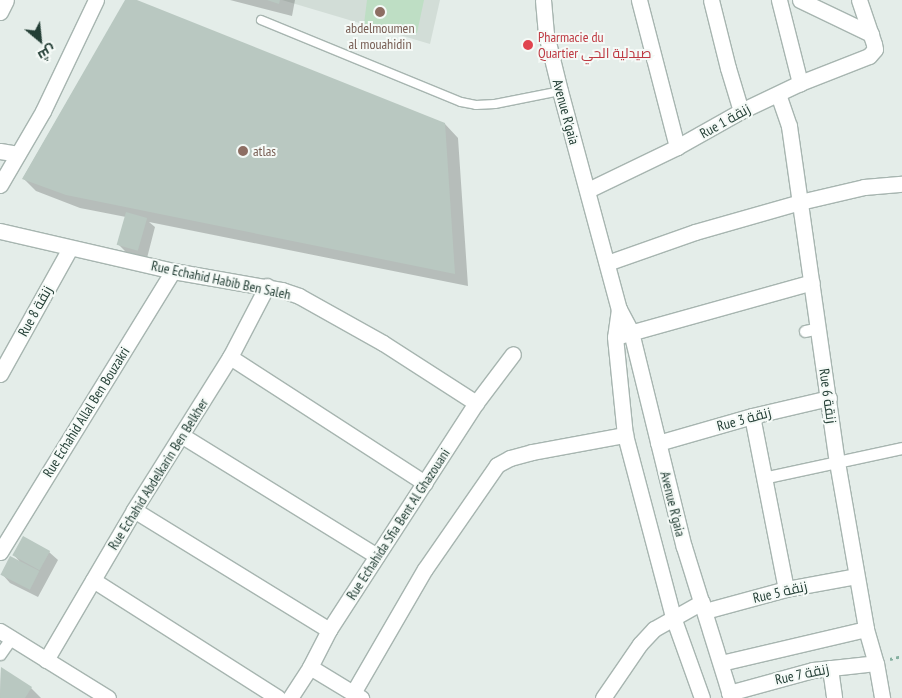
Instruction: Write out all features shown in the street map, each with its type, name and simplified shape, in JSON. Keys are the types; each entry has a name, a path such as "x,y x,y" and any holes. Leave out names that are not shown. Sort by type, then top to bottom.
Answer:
{"street":[{"path":"0,12 6,0"},
{"path":"0,185 66,67 96,0"},
{"name":"Avenue R'gaia","path":"543,0 546,34 560,91 619,309 631,332 684,547 730,696"},
{"path":"639,0 677,147"},
{"path":"711,0 728,68 742,111"},
{"path":"779,0 800,83"},
{"path":"800,0 871,34"},
{"path":"859,0 871,34"},
{"name":"Rue 1 زنقة","path":"588,190 677,147 742,111 800,83 865,58 874,48 871,34"},
{"name":"Rue 6 زنقة","path":"778,94 789,126 812,282 812,329 829,398 837,462 856,576 882,698"},
{"path":"0,151 18,154"},
{"path":"607,263 695,232 800,202 864,187 902,184"},
{"name":"Rue Echahid Habib Ben Saleh","path":"0,231 173,271 267,286 299,296 383,343 476,403"},
{"name":"Rue 8 زنقة","path":"0,374 70,248"},
{"name":"Rue Echahid Allal Ben Bouzakri","path":"0,552 6,530 173,271"},
{"path":"615,337 812,282"},
{"name":"Rue Echahid Abdelkarin Ben Belkher","path":"46,660 134,510 230,357 267,286"},
{"name":"Avenue R'gaia","path":"619,309 615,337 625,435 673,617 702,698"},
{"name":"Rue Echahida Sfia Bent Al Ghazouani","path":"290,698 310,667 329,630 476,403 513,354"},
{"path":"230,357 425,483"},
{"name":"Rue 3 زنقة","path":"658,443 752,416 829,398"},
{"path":"752,416 786,589"},
{"path":"181,435 378,556"},
{"path":"310,667 357,696 425,569 497,466 510,458 532,452 625,435"},
{"path":"763,478 902,448"},
{"path":"134,510 329,630"},
{"name":"Rue 5 زنقة","path":"604,698 643,640 654,629 673,617 703,606 856,576"},
{"path":"93,580 278,698"},
{"path":"721,663 866,629"},
{"path":"0,654 6,634 108,698"},
{"name":"Rue 7 زنقة","path":"730,696 788,675 876,663"},
{"path":"830,668 834,698"}],"lane":[{"path":"261,20 461,102 476,105 495,104 560,91"}],"shaded area":[{"name":"abdelmoumen al mouahidin","path":"282,0 440,0 430,44"}],"green space":[{"path":"367,0 424,0 417,33 364,24"}],"building":[{"name":"atlas","path":"125,0 137,0 445,123 455,274 66,195 22,179"},
{"path":"267,0 280,0 279,4"},
{"path":"126,212 147,218 138,251 117,245"},
{"path":"23,536 50,551 39,570 12,555"},
{"path":"10,556 39,571 30,590 0,575"},
{"path":"1,667 32,687 25,698 0,698"}],"place":[{"name":"abdelmoumen al mouahidin","path":"380,12"},
{"name":"Pharmacie du Quartier صيدلية الحي","path":"528,45"},
{"name":"atlas","path":"243,151"}]}
